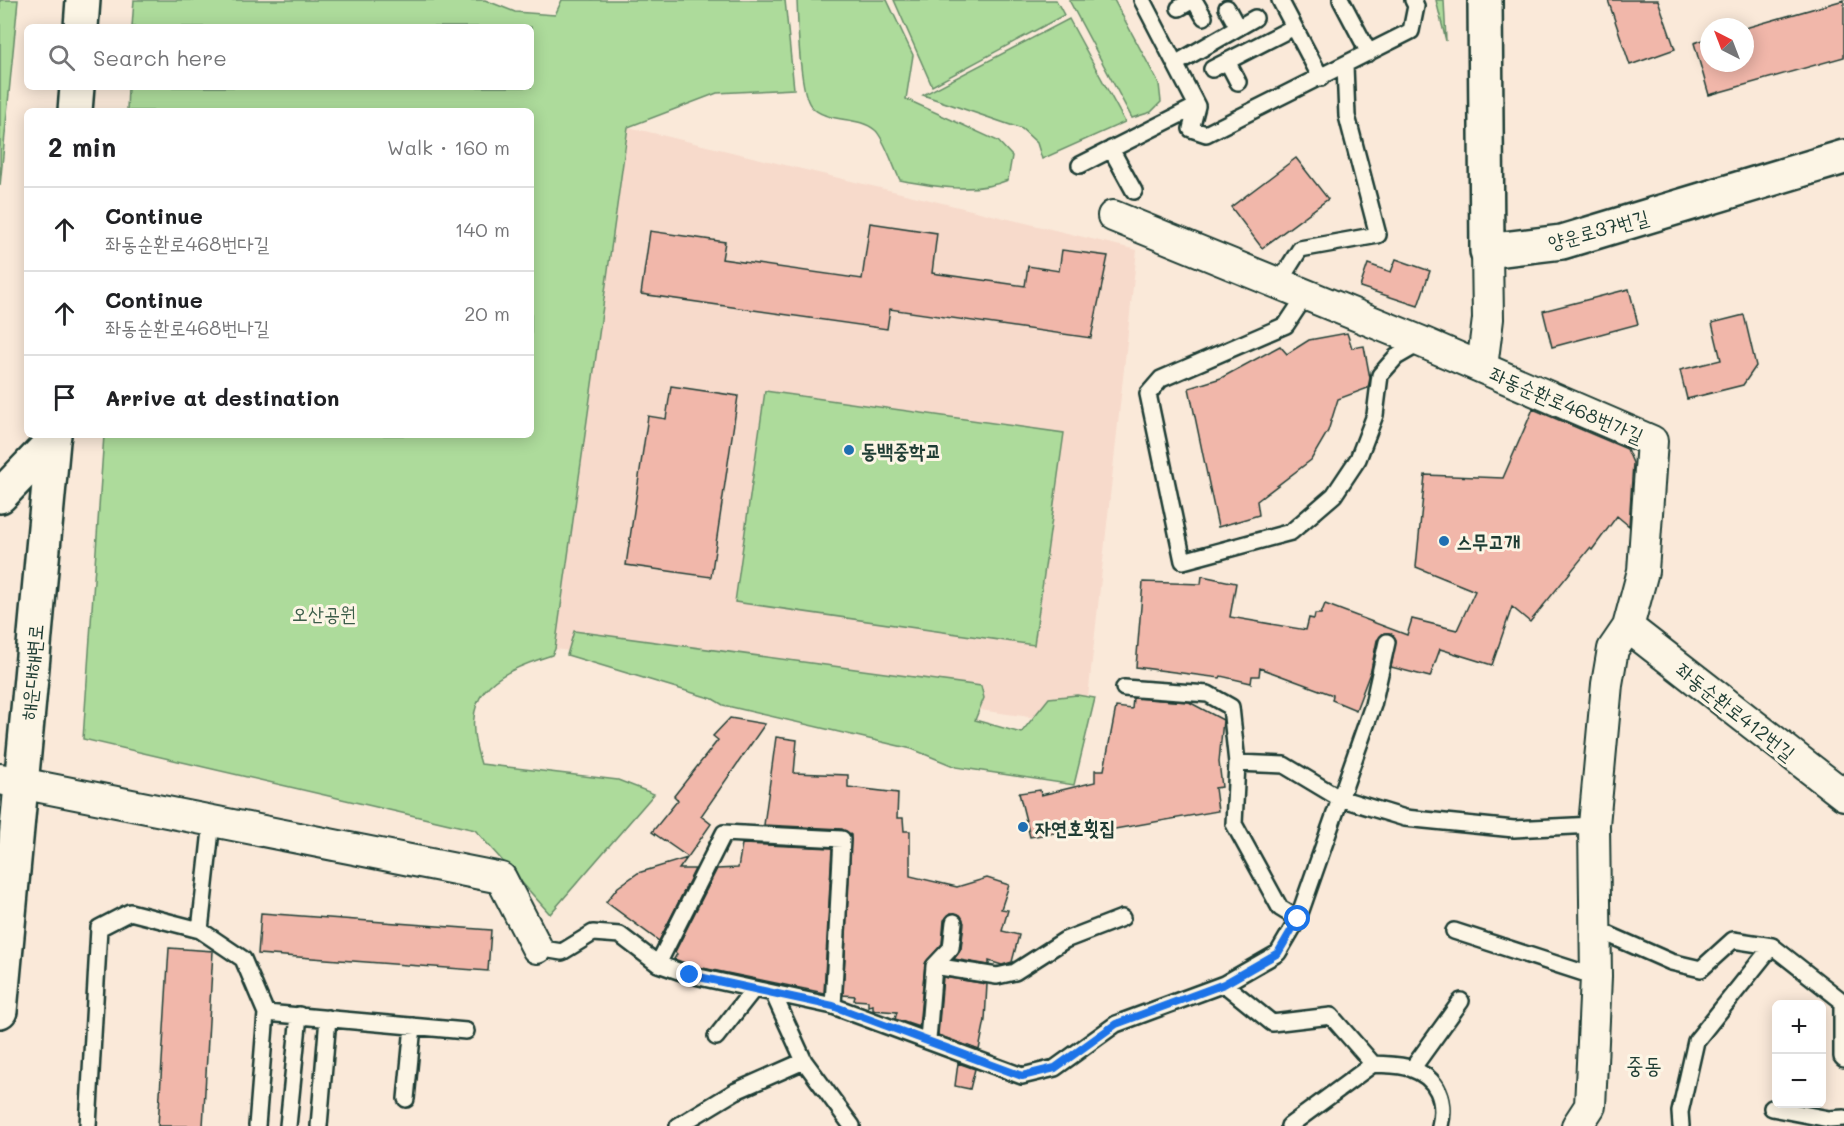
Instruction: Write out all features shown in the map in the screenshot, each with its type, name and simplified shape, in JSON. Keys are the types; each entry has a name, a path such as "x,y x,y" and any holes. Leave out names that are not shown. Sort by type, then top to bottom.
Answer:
{"main road":[{"path":"81,24 83,0"},
{"path":"1485,0 1487,251"},
{"path":"75,108 77,90"},
{"name":"양운로37번길","path":"1487,251 1562,242 1844,157"},
{"path":"0,496 53,438"},
{"name":"해운대해변로","path":"0,1011 10,781 53,438"}],"street":[{"name":"좌동순환로468번가길","path":"1113,216 1422,342 1652,441 1642,571 1628,627 1613,649 1607,684 1594,825 1596,977 1590,1106 1577,1126"},
{"path":"1482,368 1488,319 1487,251"},
{"name":"좌동순환로412번길","path":"1628,627 1844,795"},
{"path":"10,781 501,878 537,948"}],"lane":[{"path":"1143,0 1197,106 1191,129 1206,134 1411,31 1416,6 1413,0"},
{"path":"1280,0 1321,78"},
{"path":"1341,0 1369,53"},
{"path":"1188,3 1204,17"},
{"path":"1227,8 1238,28"},
{"path":"1175,64 1255,18"},
{"path":"1212,69 1294,27"},
{"path":"1227,61 1238,82"},
{"path":"1278,284 1300,249 1378,236 1347,116 1345,66"},
{"path":"1080,165 1197,106"},
{"path":"1111,148 1134,191"},
{"path":"1306,295 1286,325 1161,380 1148,394 1183,561 1291,532 1334,495 1358,459 1376,415 1380,375 1396,357 1422,342"},
{"path":"537,948 562,952 593,933 620,935 658,964 690,975 833,1006 1022,1076 1055,1068 1116,1024 1224,984 1278,953 1298,919 1373,705 1387,642"},
{"path":"1124,688 1208,694 1231,707 1237,763 1234,824 1280,908 1298,919"},
{"path":"1237,763 1284,765 1339,798 1405,818 1514,829 1594,825"},
{"path":"201,930 212,821"},
{"path":"658,964 724,833 842,839 833,1006"},
{"path":"88,1126 99,928 130,912 201,930 243,959 266,1013 257,1126"},
{"path":"934,966 997,976 1015,972 1065,940 1122,918"},
{"path":"927,1040 934,966 951,948 954,922"},
{"path":"1596,929 1671,962 1701,969 1732,940 1772,946 1843,1001 1842,1057 1844,1059"},
{"path":"1454,931 1596,977"},
{"path":"1681,1126 1680,1112 1696,1041 1772,946"},
{"path":"1224,984 1272,1023 1331,1016 1373,1064 1412,1069 1438,1087 1444,1110 1440,1126"},
{"path":"716,1037 753,990"},
{"path":"773,993 804,1060 852,1126"},
{"path":"1412,1069 1461,1001"},
{"path":"266,1013 466,1031"},
{"path":"288,1126 299,1015"},
{"path":"319,1126 328,1018"},
{"path":"406,1099 413,1026"},
{"path":"678,1126 736,1091 804,1060"},
{"path":"1289,1126 1373,1064"},
{"path":"1772,1108 1828,1119 1844,1119"}],"shaded area":[{"name":"동백중학교","path":"628,127 1137,250 1085,725 555,649"}],"green space":[{"path":"0,0 18,0 0,186"},
{"name":"오산공원","path":"134,0 485,0 515,12 555,15 562,0 785,0 794,89 717,93 628,127 555,649 552,655 496,680 477,704 474,720 475,740 481,764 618,780 654,794 550,914 475,830 83,739 104,438 534,438 534,108 127,108 128,90 534,90 534,24 132,24"},
{"path":"797,0 887,0 913,55 906,99 998,141 1012,156 1008,180 982,187 955,188 900,180 875,130 860,122 833,118 817,112 807,98 804,86"},
{"path":"894,0 1056,0 1064,15 932,86"},
{"path":"1069,0 1114,0 1159,84 1161,102 1151,112 1132,118"},
{"path":"1436,0 1444,0 1446,41"},
{"path":"1069,19 1125,122 1042,159 1037,143 1022,129 923,95"},
{"path":"765,391 1064,433 1034,645 735,602"},
{"path":"574,631 981,686 984,698 975,720 1021,733 1049,698 1077,695 1095,698 1074,785 956,767 912,749 723,705 713,699 567,655"}],"building":[{"path":"1608,0 1658,0 1675,49 1630,65"},
{"path":"1844,0 1844,57 1709,95 1702,72 1754,72 1754,25"},
{"path":"1700,41 1700,64 1694,43"},
{"path":"1296,158 1328,199 1262,248 1231,207"},
{"path":"870,223 937,233 932,273 1025,286 1028,266 1059,271 1062,250 1108,256 1091,338 890,309 887,329 641,294 650,231 725,242 722,259 862,279"},
{"path":"1396,259 1430,271 1418,306 1360,287 1368,264 1391,272"},
{"path":"1629,289 1638,324 1552,347 1543,311"},
{"path":"1744,315 1756,366 1743,385 1687,399 1680,370 1721,360 1712,323"},
{"path":"1347,333 1352,348 1364,346 1370,378 1368,388 1338,399 1328,431 1311,460 1257,501 1259,515 1218,527 1189,388 1221,378 1280,346 1287,354 1309,340"},
{"path":"671,386 738,396 711,577 626,565 648,416 666,419"},
{"path":"1533,409 1627,449 1633,463 1629,526 1617,516 1592,550 1590,548 1530,622 1512,607 1492,665 1440,649 1430,677 1391,667 1396,640 1390,633 1384,633 1377,640 1371,670 1356,710 1332,700 1333,695 1260,668 1259,676 1252,676 1251,683 1221,676 1220,678 1136,667 1143,582 1201,584 1202,576 1236,583 1230,617 1306,630 1309,618 1314,619 1315,614 1321,614 1325,604 1407,635 1412,619 1457,630 1475,591 1416,567 1425,475 1503,478"},
{"path":"1133,698 1189,702 1223,720 1219,762 1222,787 1215,788 1218,811 1109,830 1092,831 1091,827 1030,837 1019,793 1040,790 1041,795 1095,782 1095,770 1104,770 1116,707 1132,709"},
{"path":"730,718 765,724 701,816 711,824 688,857 652,832 678,800 674,796 718,740 713,736"},
{"path":"776,737 797,740 794,773 848,775 848,787 898,793 897,818 903,818 904,831 910,831 910,876 957,887 987,878 1009,885 1001,909 1008,910 1002,931 1019,935 1012,962 1002,965 989,961 989,965 954,959 961,949 964,923 960,915 951,913 944,920 942,944 925,964 919,1027 895,1019 897,1012 873,1010 873,1005 868,1006 868,1001 854,1000 855,996 843,995 851,835 842,829 764,825"},
{"path":"742,844 832,848 824,993 693,966 674,959 677,954 675,952 717,869 738,868"},
{"path":"687,858 679,869 695,869 659,941 606,902 618,887 638,873"},
{"path":"261,913 491,930 488,971 258,954"},
{"path":"169,948 213,951 203,1126 158,1126"},
{"path":"943,977 987,984 985,1020 979,1050 938,1035"},
{"path":"958,1063 975,1069 970,1089 955,1086"}],"place":[{"name":"동백중학교","path":"849,450"},
{"name":"스무고개","path":"1444,541"},
{"name":"자연호횟집","path":"1023,827"}],"district":[{"name":"중동","path":"1644,1064"}],"route":[{"path":"690,975 833,1006 901,1029 1022,1076 1055,1068 1116,1024 1224,984 1278,953 1298,919"}]}
